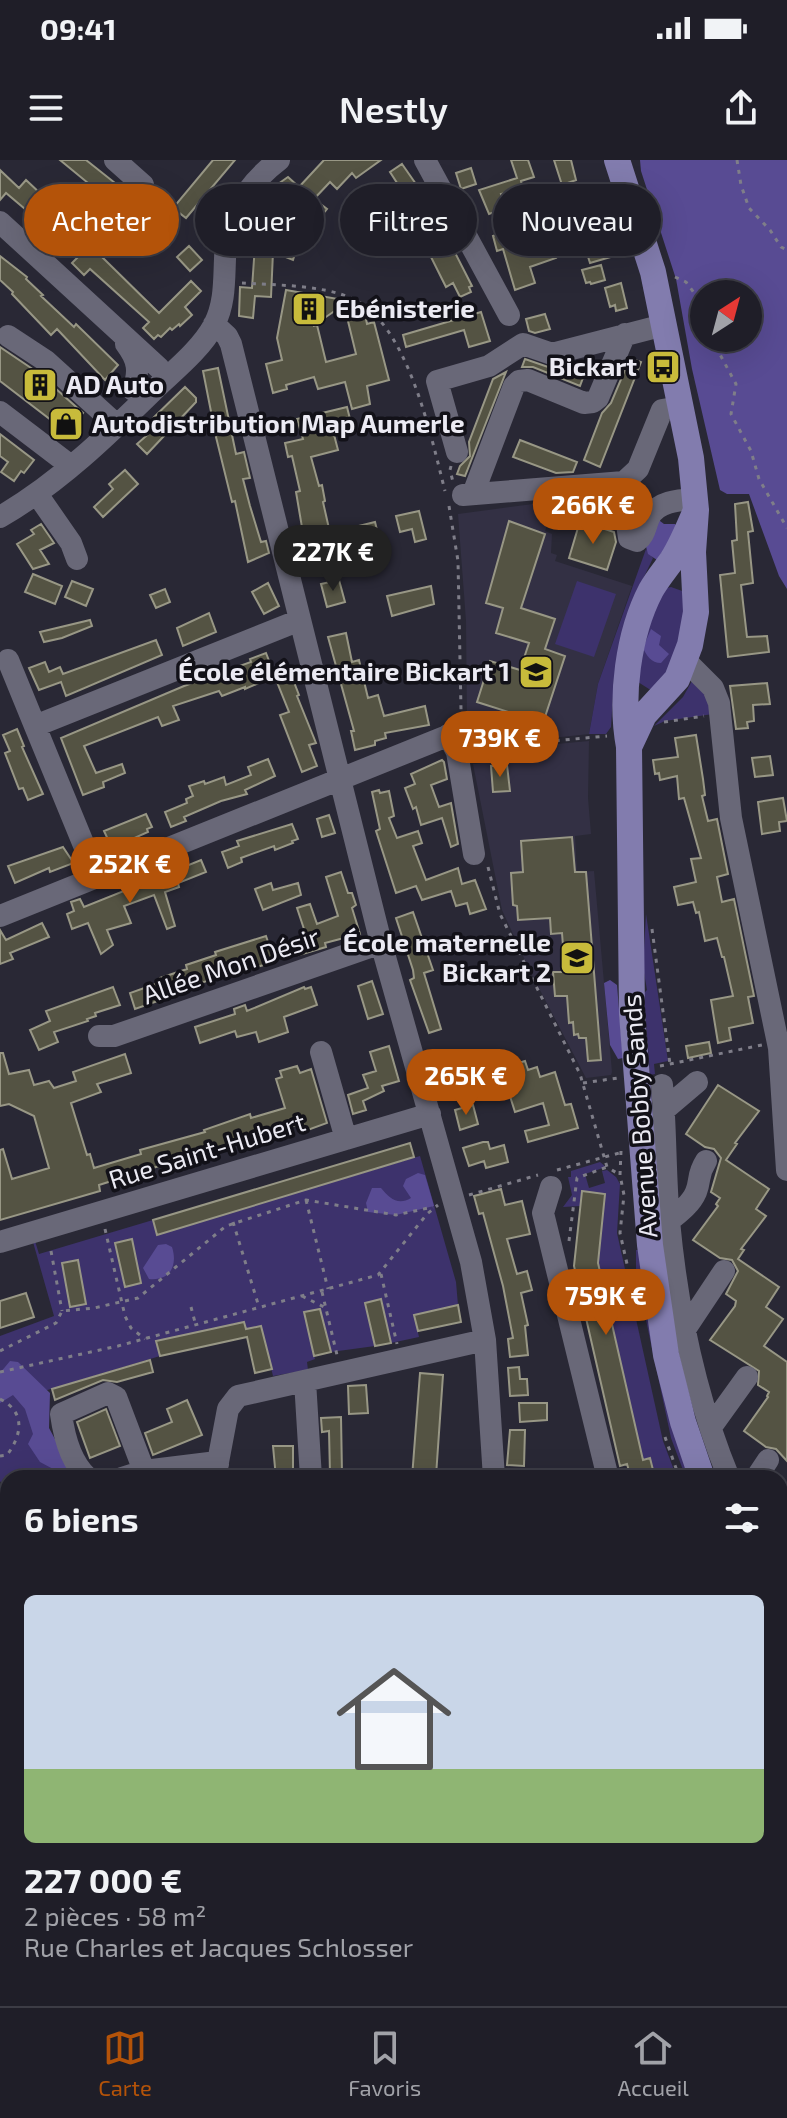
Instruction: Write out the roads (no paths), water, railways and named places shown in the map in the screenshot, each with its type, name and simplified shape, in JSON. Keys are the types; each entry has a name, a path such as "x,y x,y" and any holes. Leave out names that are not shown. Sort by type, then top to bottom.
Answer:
{"main road":[{"name":"Avenue Bobby Sands","path":"617,160 653,272 691,458 696,504 694,627 685,660 677,679 641,721 618,741"},
{"name":"Avenue Bobby Sands","path":"696,504 681,545 656,582 636,630 625,725 618,741 632,1014 650,1245 666,1355 699,1470"},
{"path":"656,582 681,579 696,597"},
{"path":"628,682 645,695 661,696"}],"street":[{"path":"115,160 142,184"},
{"path":"108,428 186,360 209,332 223,298 231,222 247,190 279,160"},
{"path":"425,160 509,315"},
{"path":"0,222 159,368 160,375 78,459 37,494 0,517"},
{"path":"457,452 437,381 489,366 523,344 552,354 664,325"},
{"path":"116,330 135,356 138,371 133,390"},
{"path":"108,428 133,390 159,368 209,332 227,336 381,943 430,1114 444,1203 471,1262 485,1340 493,1470"},
{"path":"625,334 598,398 593,402 584,403 528,380 519,381 514,386 467,495 624,482 638,469 662,410 680,407"},
{"path":"8,336 46,361 108,428"},
{"path":"0,412 78,459"},
{"path":"37,494 71,543 77,559"},
{"path":"625,510 629,538 637,541 643,536 654,510 666,504 696,504"},
{"path":"35,726 300,620"},
{"path":"8,660 97,877"},
{"path":"685,660 716,693 731,818 784,1065 787,1170"},
{"path":"0,916 465,729 457,752 480,855"},
{"name":"Allée Mon Désir","path":"99,1036 114,1036 381,943"},
{"path":"321,1052 346,1139"},
{"path":"659,1076 664,1110 669,1221 686,1328 696,1379 726,1470"},
{"path":"664,1110 697,1082"},
{"name":"Rue Saint-Hubert","path":"0,1242 430,1114"},
{"path":"669,1221 686,1207 697,1190 697,1175 706,1161"},
{"path":"551,1187 543,1213 606,1470"},
{"path":"686,1328 724,1271"},
{"path":"216,1470 228,1409 233,1400 244,1394 398,1362 485,1340"},
{"path":"711,1427 747,1377"},
{"path":"305,1381 311,1470"},
{"path":"81,1470 65,1438 61,1414 108,1393 116,1397 144,1470"},
{"path":"152,1470 209,1463 215,1470"}],"place":[{"name":"Ebénisterie","path":"309,309"},
{"name":"Bickart","path":"663,367"},
{"name":"AD Auto","path":"40,385"},
{"name":"Autodistribution Map Aumerle","path":"66,424"},
{"name":"École élémentaire Bickart 1","path":"536,672"},
{"name":"École maternelle Bickart 2","path":"577,958"}]}
